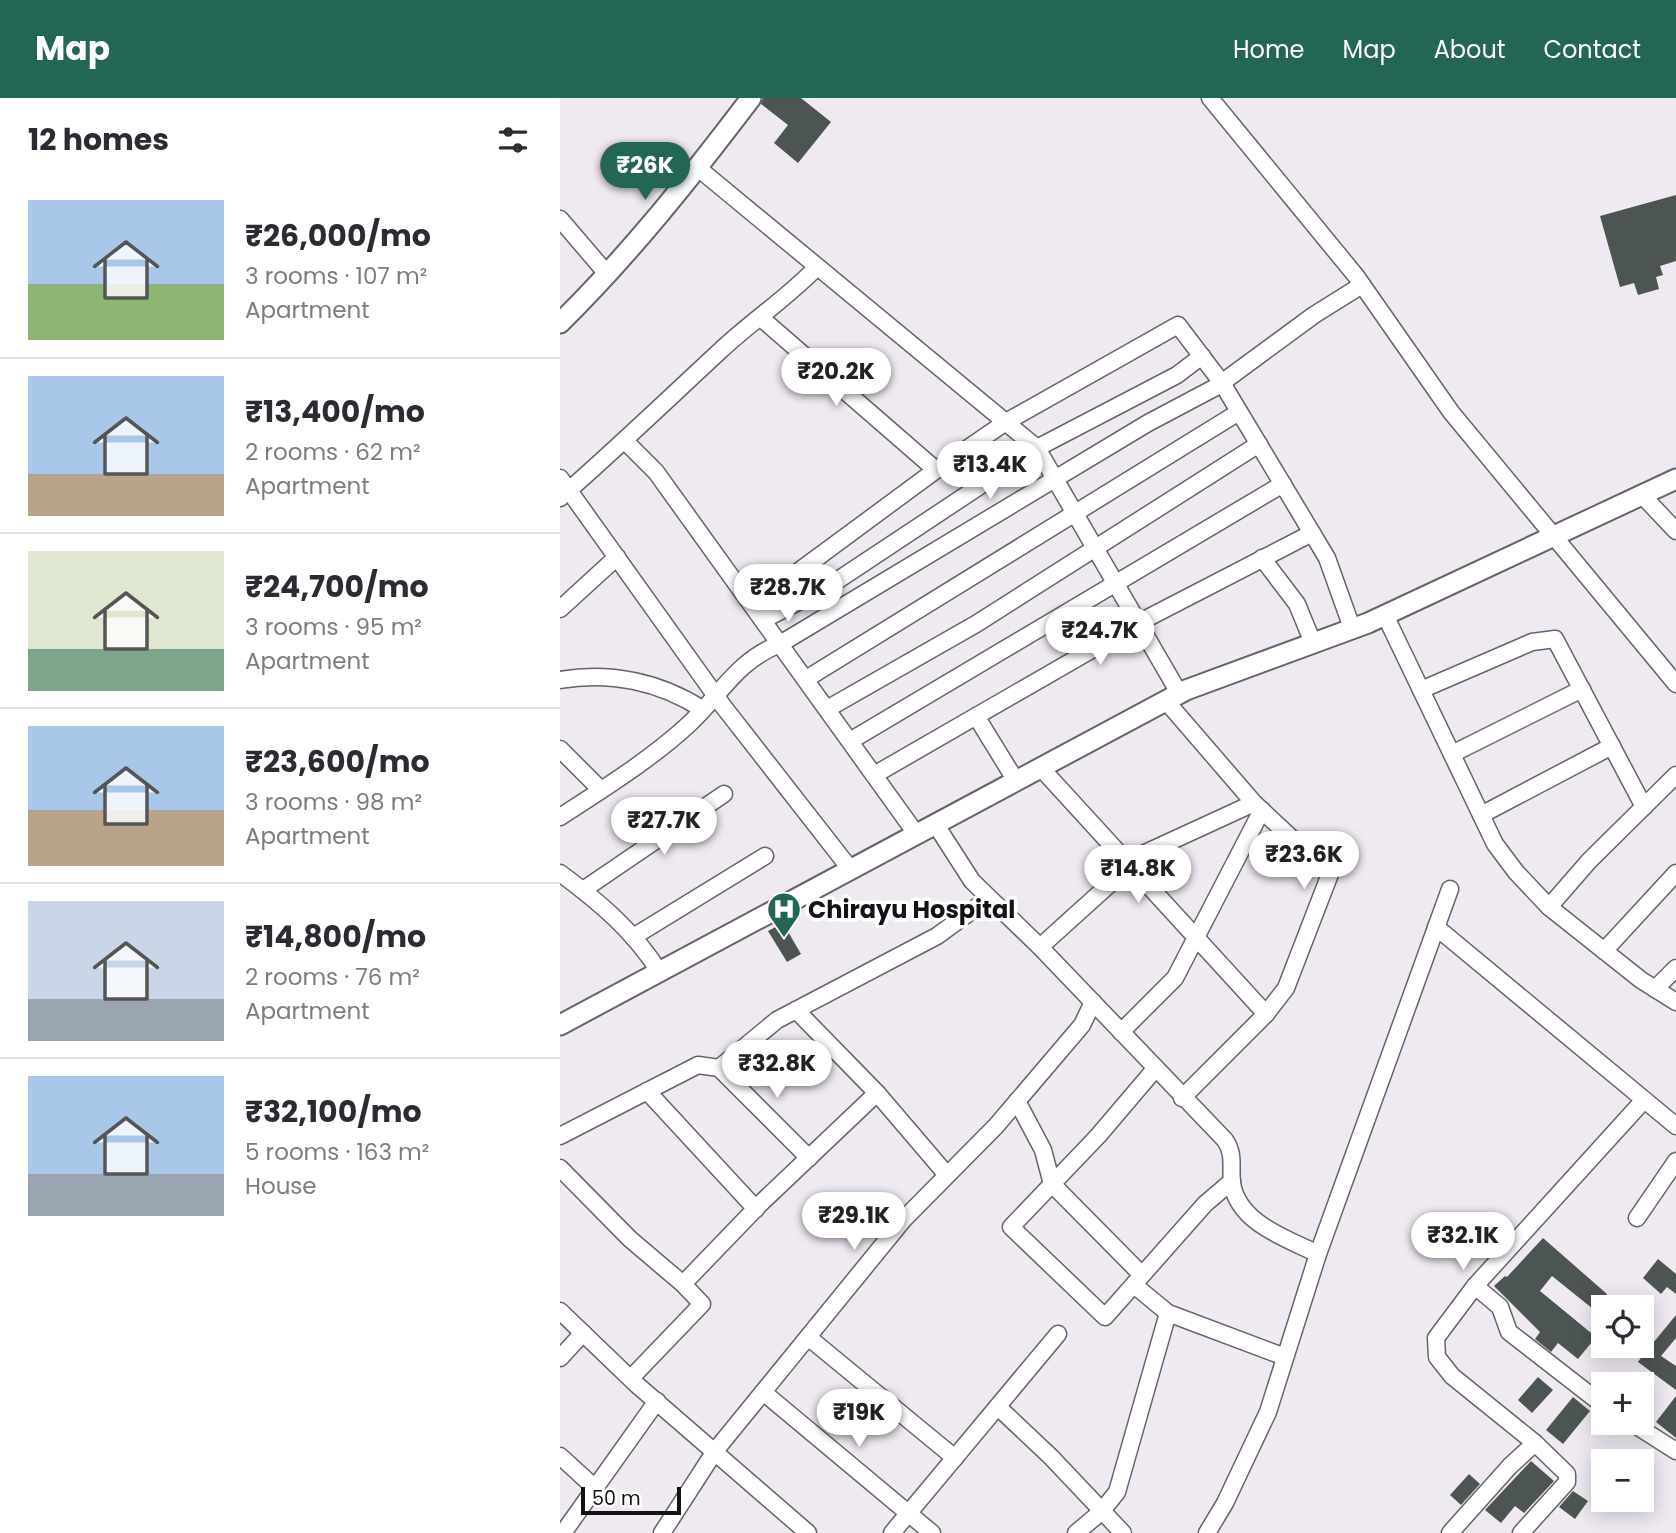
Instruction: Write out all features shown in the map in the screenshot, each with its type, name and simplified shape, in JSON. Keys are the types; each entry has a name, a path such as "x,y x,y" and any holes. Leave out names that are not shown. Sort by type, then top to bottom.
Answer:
{"street":[{"path":"560,323 608,275 698,168 751,98"},
{"path":"1210,98 1263,159 1362,285 1451,412 1676,684"},
{"path":"698,168 1037,448 1138,623 1172,697 1258,807 1330,874 1286,988 1266,1014 1182,1098"},
{"path":"560,219 608,275"},
{"path":"817,267 788,297 722,348 626,442 563,489 617,557 715,694 851,870"},
{"path":"560,817 688,725 757,653 780,644 1147,423 1222,383 1314,315 1362,285"},
{"path":"761,318 936,470"},
{"path":"763,620 795,574 936,470 1006,422 1178,326 1222,383 1327,558 1352,628"},
{"path":"763,620 829,586 1037,448 1177,375 1202,356"},
{"path":"806,679 1239,412"},
{"path":"626,442 656,472 917,835"},
{"path":"827,709 976,624 1259,444"},
{"path":"561,1024 1172,697 1385,615 1676,479"},
{"path":"850,741 1283,484"},
{"path":"1642,495 1676,531"},
{"path":"874,775 1138,623 1312,533"},
{"path":"560,609 617,557"},
{"path":"1262,558 1297,604 1313,643"},
{"path":"1385,615 1495,844 1516,872 1549,907 1604,951 1676,1002"},
{"path":"1421,690 1532,642 1555,639 1644,807"},
{"path":"560,680 580,676 624,678 678,694 702,709"},
{"path":"1452,754 1582,689"},
{"path":"976,716 1017,781"},
{"path":"1481,815 1612,746"},
{"path":"560,748 601,790"},
{"path":"1041,768 1128,867 1266,1014"},
{"path":"1549,907 1589,861 1676,775"},
{"path":"583,890 723,794"},
{"path":"1040,947 1143,854 1258,807"},
{"path":"1121,1032 1175,978 1258,807"},
{"path":"936,824 972,881 1040,947 1232,1150 1232,1181 1237,1199 1250,1216 1318,1254"},
{"path":"633,937 765,856"},
{"path":"560,873 602,904 648,952 660,973"},
{"path":"1604,951 1676,873"},
{"path":"1207,1533 1254,1443 1318,1254 1450,889"},
{"path":"719,1068 777,1020 937,936 989,898"},
{"path":"1436,927 1676,1126"},
{"path":"1656,989 1676,968"},
{"path":"662,1533 715,1451 904,1219 1017,1101 1082,1025 1093,1002"},
{"path":"796,1010 877,1093 947,1175"},
{"path":"560,1136 698,1065 719,1068 809,1158"},
{"path":"1155,1069 1011,1227 1105,1317 1205,1204 1232,1181"},
{"path":"647,1091 756,1209"},
{"path":"682,1284 877,1093"},
{"path":"1521,1533 1567,1482 1567,1474 1535,1443 1452,1376 1437,1357 1436,1338 1475,1286 1643,1100"},
{"path":"1017,1101 1044,1150 1052,1184 1168,1313 1285,1357"},
{"path":"1637,1218 1676,1161"},
{"path":"560,1168 630,1239 702,1304 631,1378"},
{"path":"1475,1286 1500,1307 1509,1332 1591,1396"},
{"path":"560,1311 631,1378 808,1533"},
{"path":"1076,1533 1101,1512 1117,1492 1168,1313"},
{"path":"560,1358 583,1333"},
{"path":"892,1533 1058,1334"},
{"path":"808,1337 955,1458"},
{"path":"763,1392 932,1533"},
{"path":"563,1533 657,1401"},
{"path":"998,1407 1051,1457 1123,1533"},
{"path":"1651,1435 1676,1451"},
{"path":"1450,1533 1510,1466 1535,1443"},
{"path":"560,1456 595,1488"}],"building":[{"path":"763,98 801,98 831,122 798,163 774,143 788,125 761,104"},
{"path":"1676,195 1676,261 1660,266 1663,275 1656,277 1659,289 1638,295 1634,283 1620,287 1600,216"},
{"path":"783,923 801,954 787,962 768,931"},
{"path":"1543,1238 1607,1294 1591,1295 1591,1307 1552,1276 1540,1291 1591,1333 1591,1343 1578,1359 1558,1343 1551,1352 1535,1339 1540,1332 1494,1286 1507,1277"},
{"path":"1658,1259 1676,1274 1676,1294 1667,1287 1661,1294 1643,1278"},
{"path":"1676,1315 1676,1338 1661,1356 1676,1366 1676,1390 1638,1362 1641,1358 1654,1358 1654,1342"},
{"path":"1538,1377 1553,1390 1532,1413 1518,1400"},
{"path":"1676,1396 1676,1438 1656,1422"},
{"path":"1573,1397 1590,1411 1563,1444 1546,1430"},
{"path":"1531,1461 1554,1481 1524,1513 1515,1506 1501,1523 1485,1510"},
{"path":"1469,1474 1480,1484 1461,1505 1450,1495"},
{"path":"1573,1491 1588,1501 1575,1519 1559,1507"}],"place":[{"name":"Chirayu Hospital","path":"784,939"}]}
